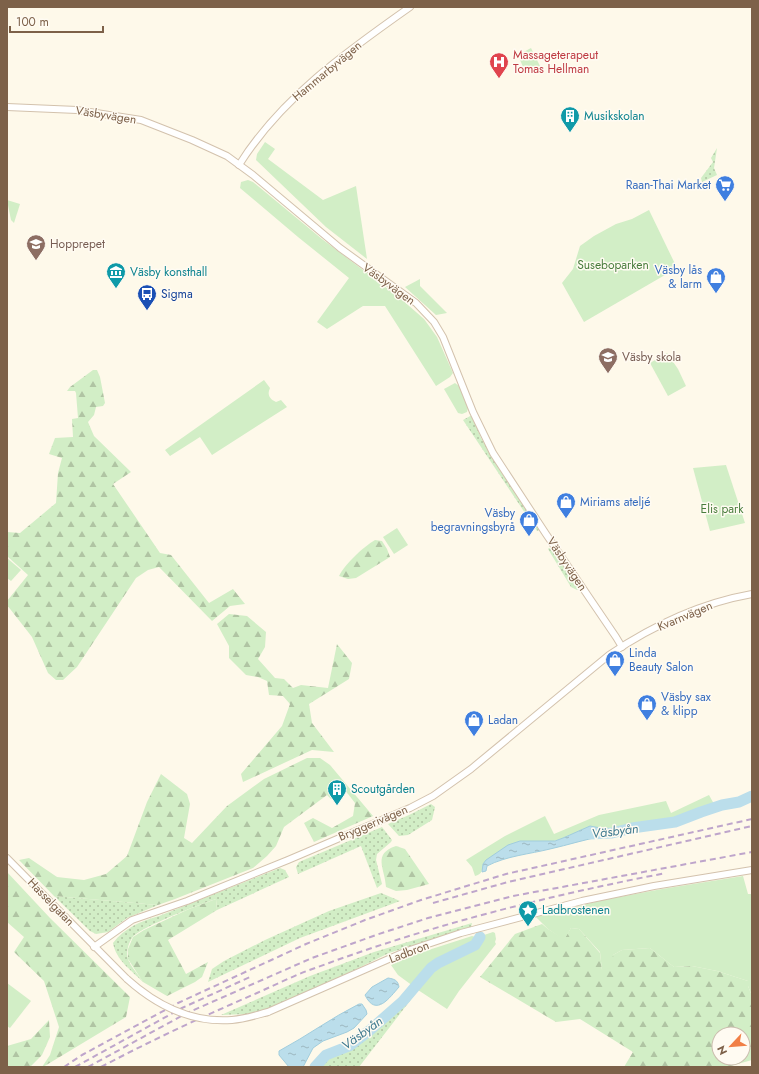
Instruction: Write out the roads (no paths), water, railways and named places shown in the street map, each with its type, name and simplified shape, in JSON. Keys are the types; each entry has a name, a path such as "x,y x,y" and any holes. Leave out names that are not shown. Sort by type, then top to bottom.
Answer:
{"street":[{"name":"Hammarbyvägen","path":"239,165 266,126 306,85 410,7"},
{"name":"Väsbyvägen","path":"7,107 78,110 140,120 192,140 226,156 340,248 416,303 434,322 447,345 473,412 494,453 546,534 622,646"},
{"name":"Kvarnvägen","path":"622,646 702,607 752,594"},
{"name":"Bryggerivägen","path":"94,947 132,920 188,901 288,860 410,808 433,796 471,769 529,720 622,646"},
{"name":"Hasselgatan","path":"7,858 94,947"},
{"name":"Ladbron","path":"94,947 144,994 164,1006 183,1014 233,1020 248,1018 268,1012 407,951 461,933 582,901 654,886 752,870"}],"water":[{"name":"Väsbyån","path":"590,826 606,829 604,836 502,860 487,866 486,871 482,872 483,864 486,860 508,845 520,841 555,841"},
{"path":"388,978 395,980 399,987 383,1003 374,1005 369,1002 365,995 372,987"},
{"path":"359,1004 362,1004 367,1014 354,1028 323,1041 313,1048 303,1067 289,1067 279,1055 279,1051"}],"waterway":[{"name":"Väsbyån","path":"590,834 612,833 632,828 675,822 722,805 739,802 752,796"},
{"name":"Väsbyån","path":"315,1067 326,1055 349,1046 369,1031 403,1001 431,968 475,945 480,937"}],"railway":[{"path":"64,1067 82,1055 178,1003 306,944 365,920 421,900 506,874 752,819"},
{"path":"433,903 508,882 752,826"},
{"path":"88,1067 187,1013 312,958 428,918 513,896 752,852"},
{"path":"101,1067 178,1028 287,979 361,952 403,938 490,913 577,891 666,873"},
{"path":"75,1067 182,1008 250,977"}],"place":[{"name":"Massageterapeut Tomas Hellman","path":"499,79"},
{"name":"Musikskolan","path":"570,133"},
{"name":"Raan-Thai Market","path":"725,202"},
{"name":"Hopprepet","path":"36,261"},
{"name":"Väsby konsthall","path":"116,289"},
{"name":"Väsby lås & larm","path":"716,294"},
{"name":"Sigma","path":"147,311"},
{"name":"Väsby skola","path":"608,374"},
{"name":"Miriams ateljé","path":"566,519"},
{"name":"Väsby begravningsbyrå","path":"529,537"},
{"name":"Linda Beauty Salon","path":"615,677"},
{"name":"Väsby sax & klipp","path":"647,721"},
{"name":"Ladan","path":"474,737"},
{"name":"Scoutgården","path":"337,806"},
{"name":"Ladbrostenen","path":"528,927"}],"park label":[{"name":"Suseboparken","path":"613,265"},
{"name":"Elis park","path":"722,509"}]}
